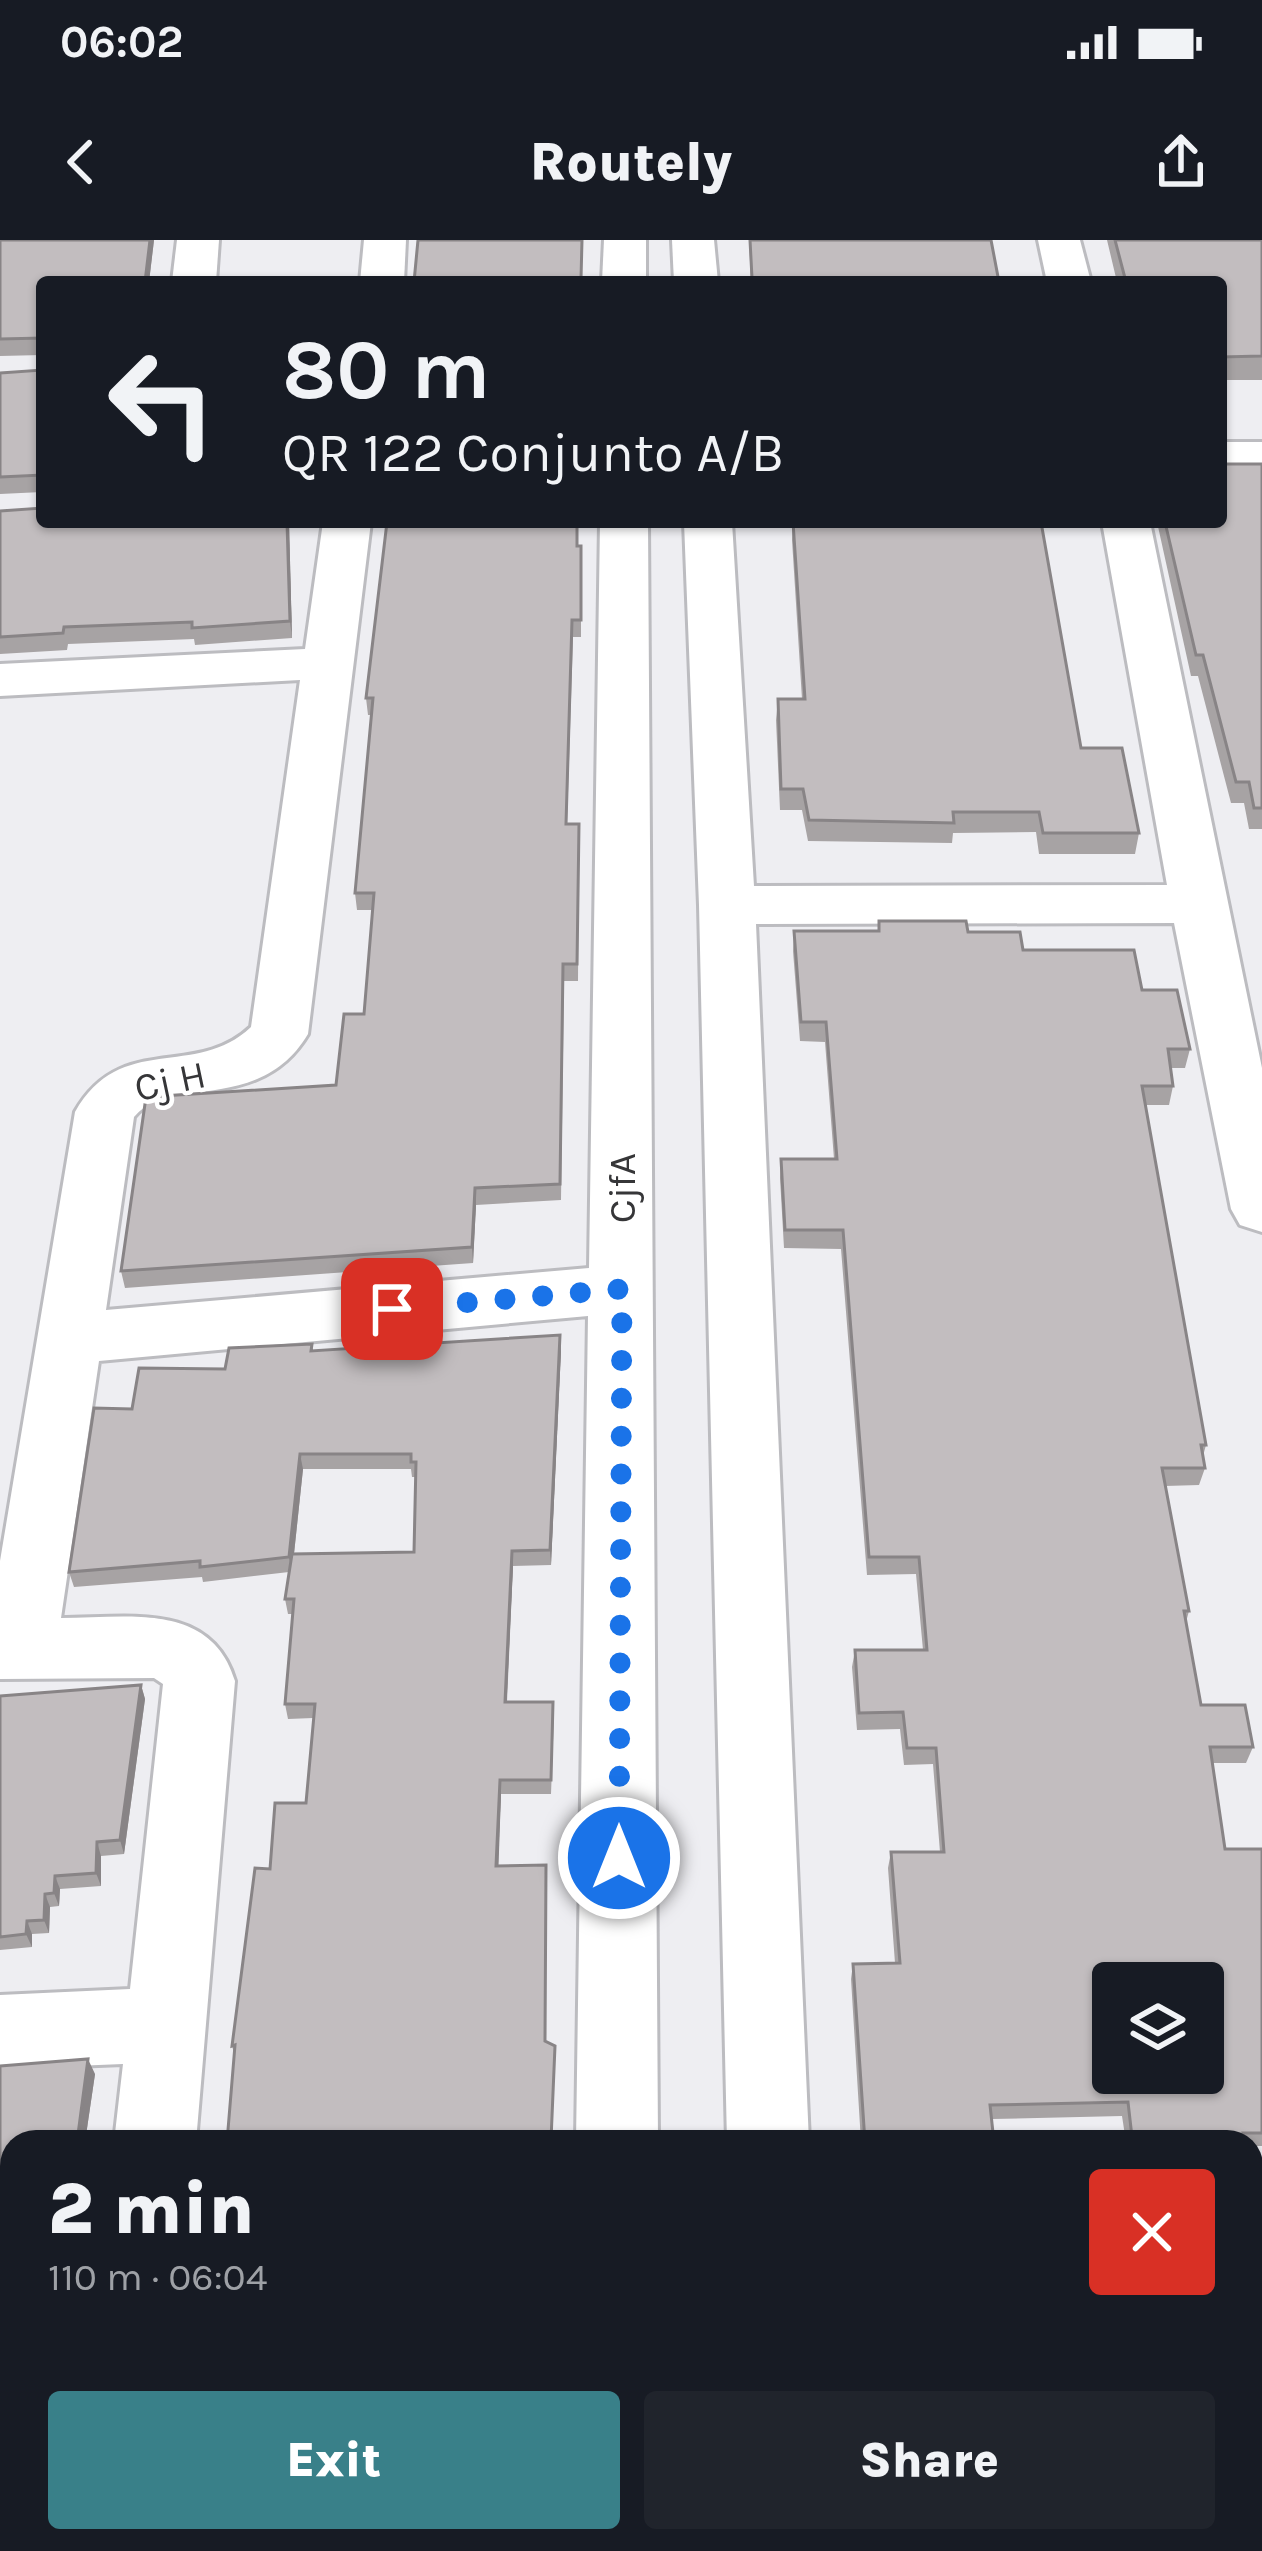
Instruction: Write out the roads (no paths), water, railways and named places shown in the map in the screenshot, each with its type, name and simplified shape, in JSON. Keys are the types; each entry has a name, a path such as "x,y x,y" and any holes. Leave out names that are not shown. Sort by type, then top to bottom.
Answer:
{"street":[{"path":"195,276 198,240"},
{"path":"382,276 385,240"},
{"path":"624,276 625,240"},
{"path":"694,240 695,276"},
{"path":"1058,240 1067,276"},
{"path":"1227,456 1262,456"},
{"name":"Cj H","path":"10,1648 71,1338 105,1112 112,1098 132,1084 243,1067 266,1053 279,1034 345,528"},
{"name":"CjfA","path":"617,2130 624,528"},
{"path":"707,528 727,905 768,2130"},
{"path":"1127,528 1262,1209"},
{"path":"0,680 329,663"},
{"path":"727,905 1198,904"},
{"path":"71,1338 622,1289"},
{"path":"10,1648 165,1648 195,1667 199,1681 156,2130"},
{"path":"0,2032 169,2025"}]}
